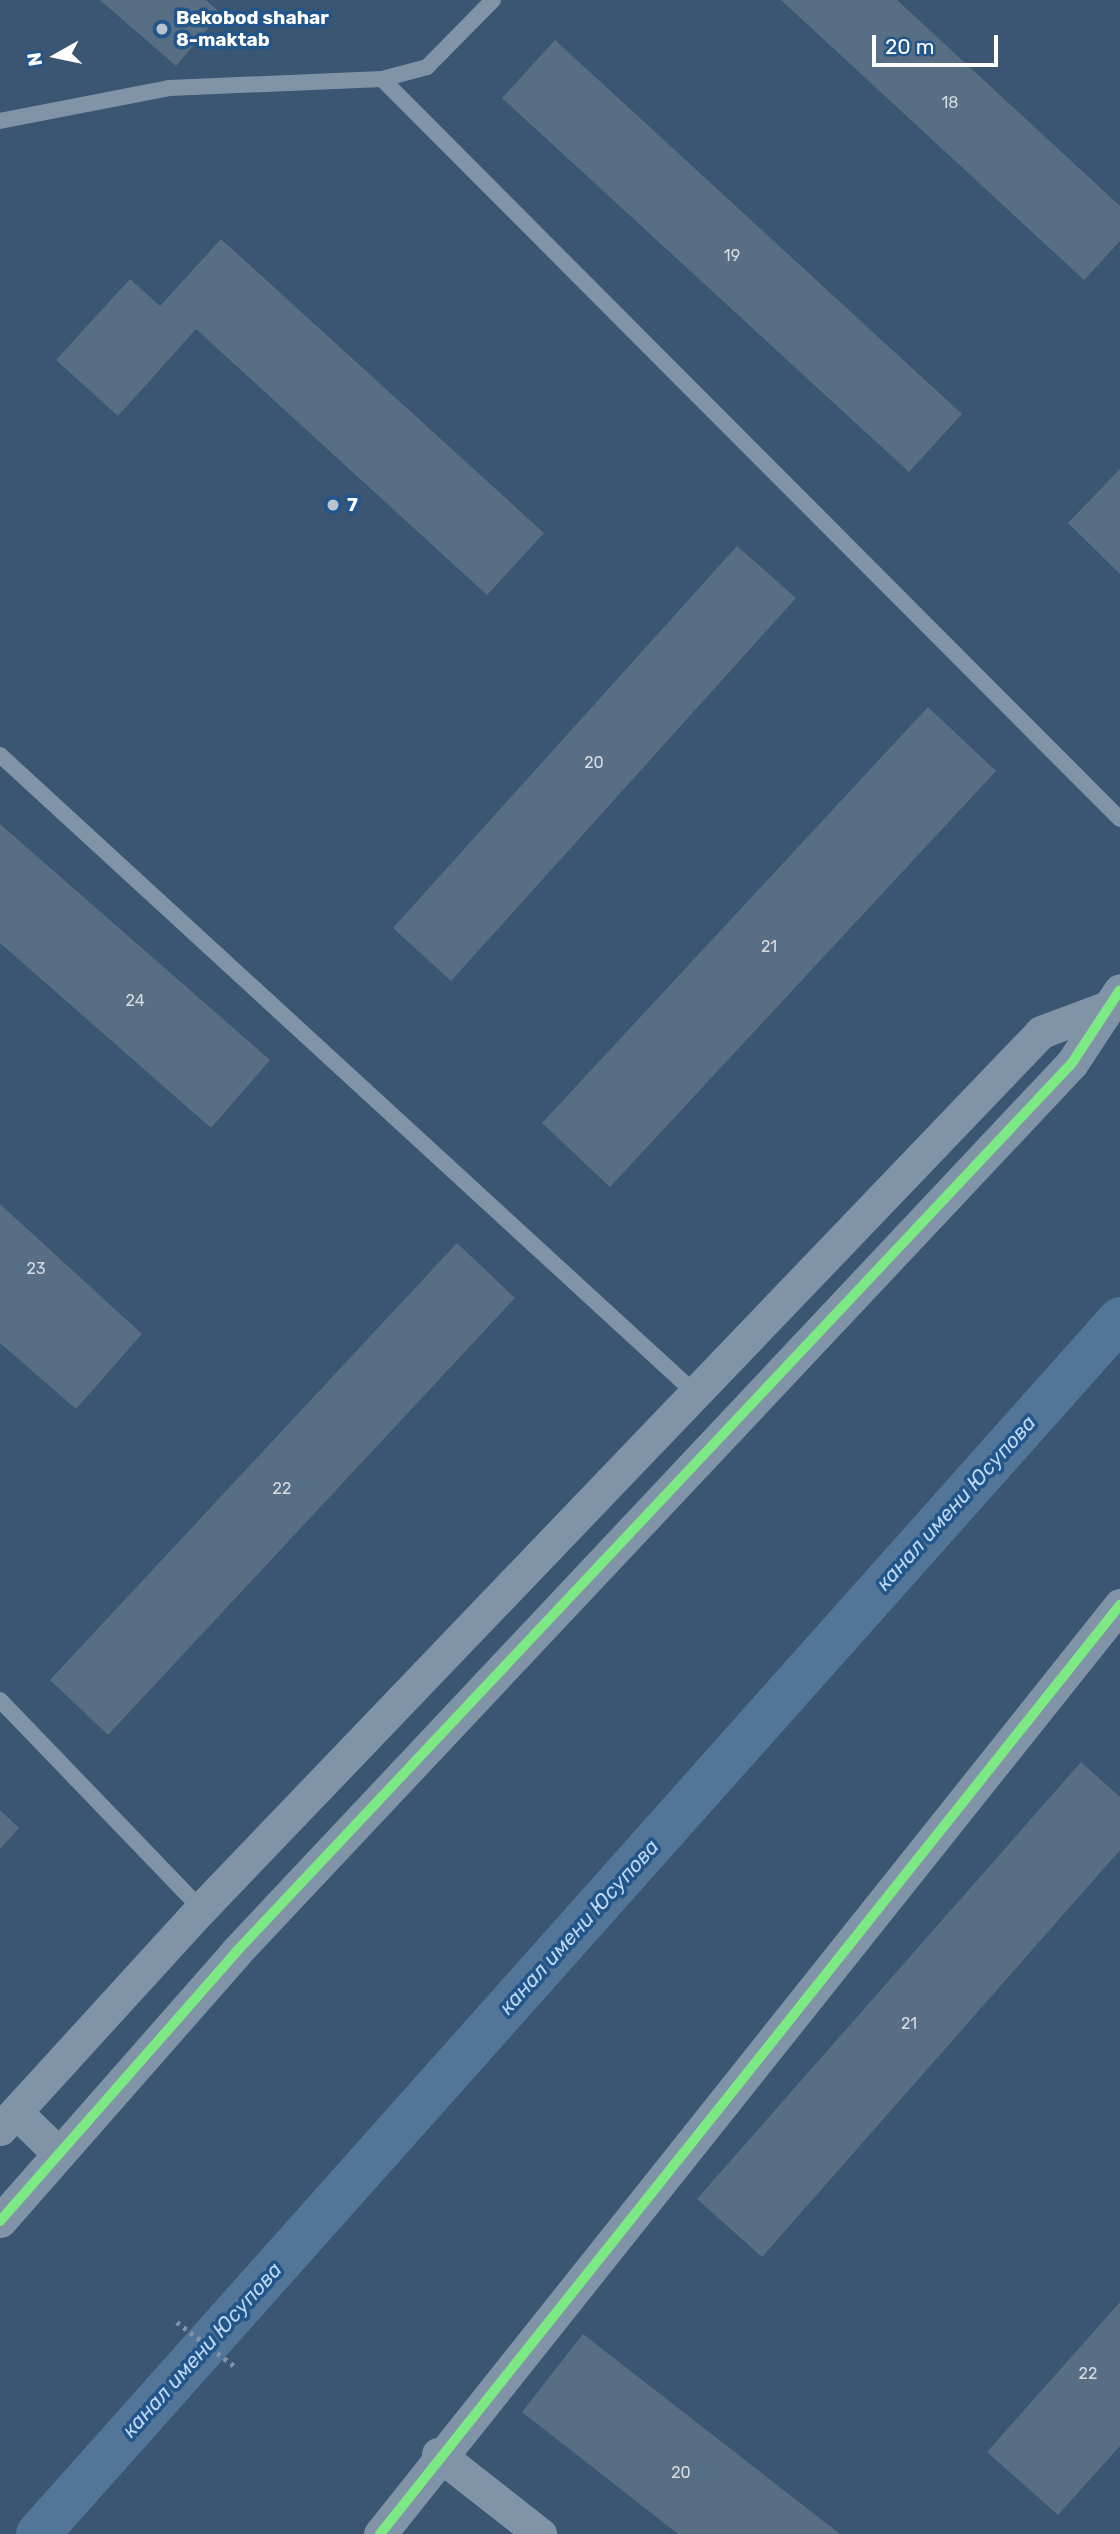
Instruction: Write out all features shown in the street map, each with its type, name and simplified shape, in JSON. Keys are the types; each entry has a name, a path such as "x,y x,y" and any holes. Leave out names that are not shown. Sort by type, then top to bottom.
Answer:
{"street":[{"path":"59,2154 8,2120 201,1909 1041,1032 1112,999"},
{"path":"0,2221 236,1952 1072,1063 1112,999"},
{"path":"387,2531 439,2454 1120,1605"},
{"path":"439,2454 540,2534"}],"lane":[{"path":"0,121 169,88 382,79 427,67 493,0"},
{"path":"382,79 1120,818"},
{"path":"0,755 694,1392"},
{"path":"0,1700 201,1909"}],"path":[{"path":"177,2322 237,2368"}],"building":[{"path":"100,0 206,0 221,13 176,66"},
{"path":"781,0 897,0 1120,206 1120,241 1084,280"},
{"path":"555,40 962,414 909,472 502,98"},
{"path":"221,239 544,533 487,595 196,329 118,416 56,360 130,279 160,306"},
{"path":"1120,469 1120,574 1068,523"},
{"path":"737,546 796,598 451,981 393,928"},
{"path":"928,707 996,771 610,1187 542,1123"},
{"path":"0,824 270,1060 211,1128 0,943"},
{"path":"0,1204 142,1334 76,1409 0,1343"},
{"path":"457,1243 515,1298 108,1735 50,1680"},
{"path":"1081,1762 1120,1797 1120,1850 762,2257 697,2199"},
{"path":"0,1810 19,1828 0,1849"},
{"path":"1120,2302 1120,2446 1058,2515 987,2452"},
{"path":"583,2334 840,2534 678,2534 522,2412"}],"waterway":[{"name":"канал имени Юсупова","path":"38,2534 1120,1319"}],"cycle path":[{"path":"0,2221 236,1952 1072,1063 1120,990"},
{"path":"380,2534 1120,1605"}],"place":[{"name":"Bekobod shahar 8-maktab","path":"162,29"},
{"name":"7","path":"333,505"}]}
